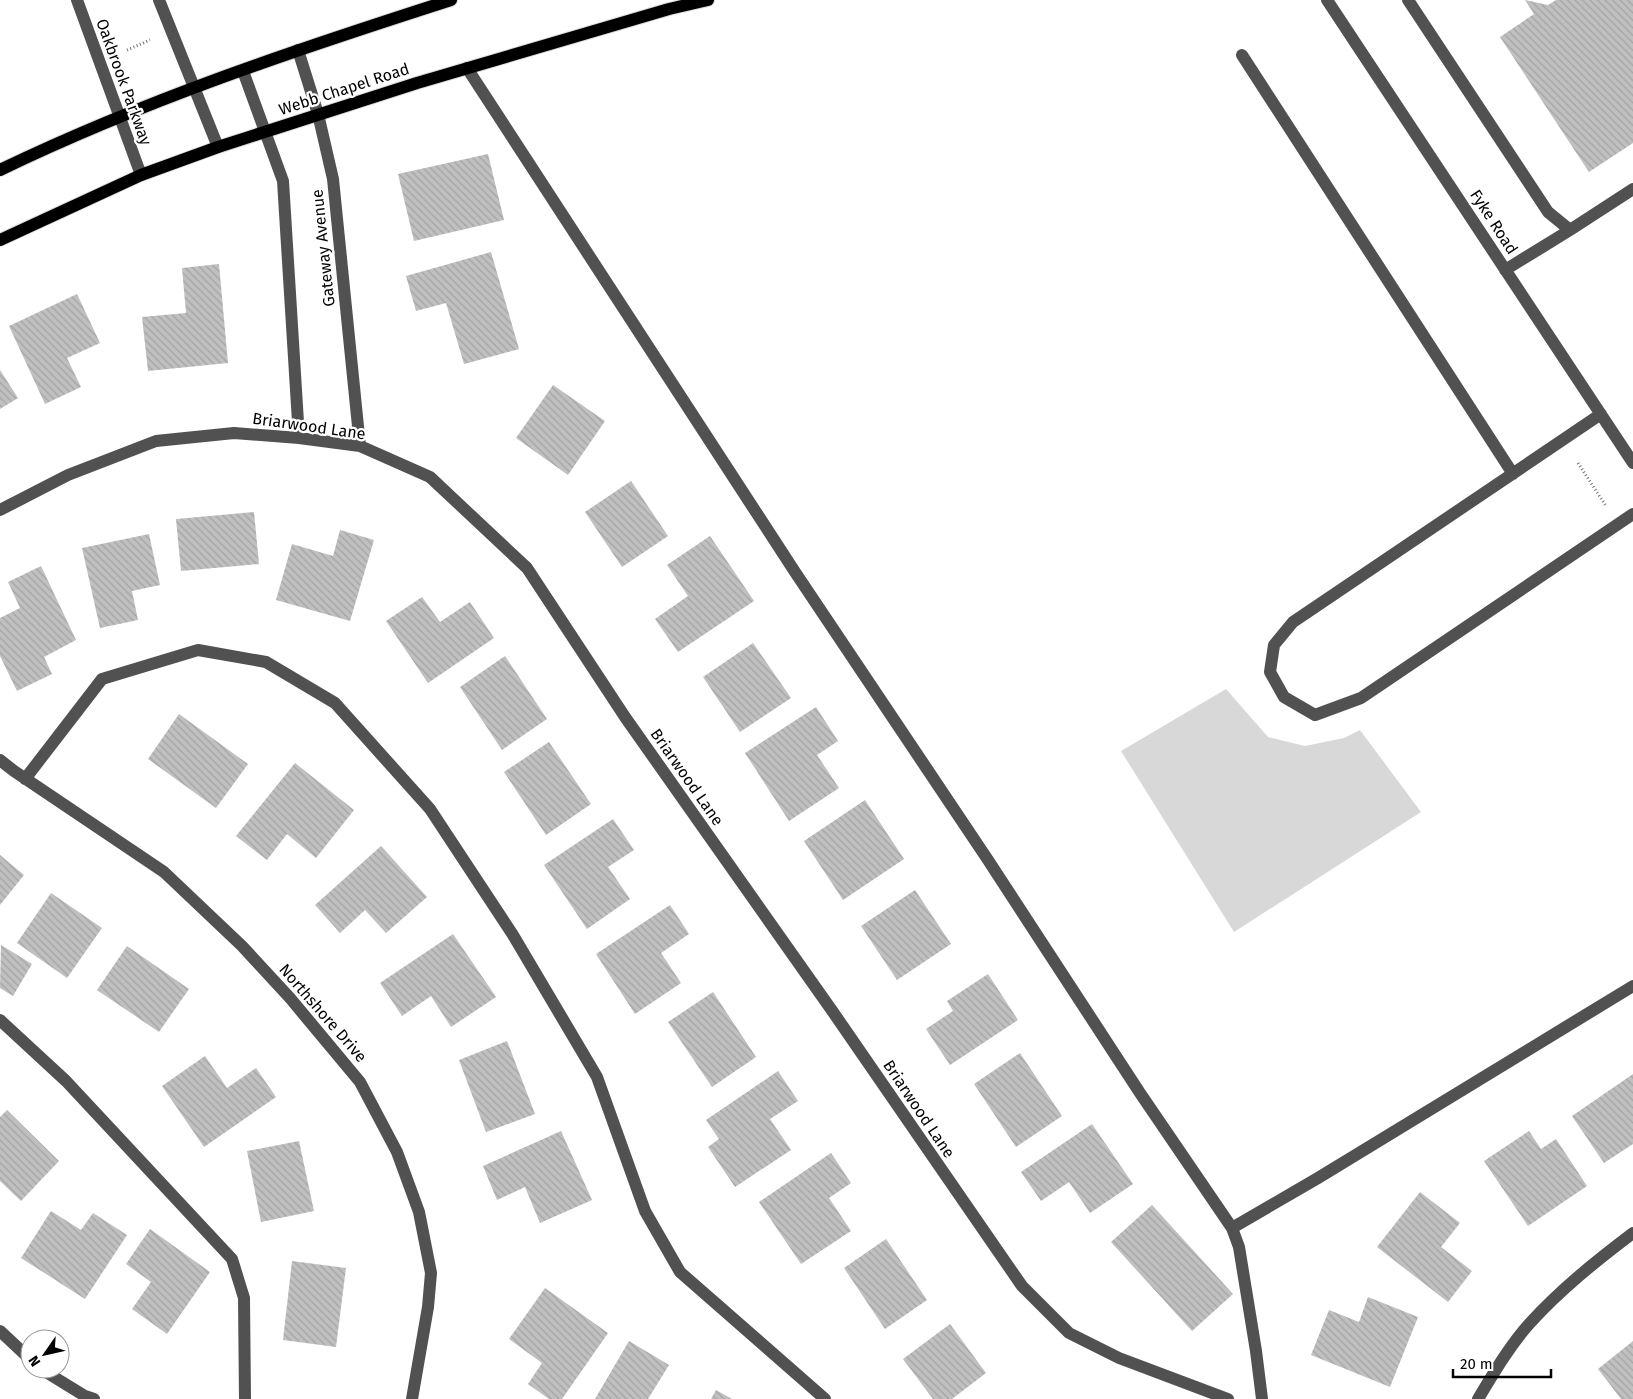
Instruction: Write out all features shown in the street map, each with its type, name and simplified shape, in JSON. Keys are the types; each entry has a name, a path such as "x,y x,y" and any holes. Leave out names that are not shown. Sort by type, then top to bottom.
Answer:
{"main road":[{"path":"0,170 119,116 298,50 451,0"},
{"name":"Webb Chapel Road","path":"0,240 141,175 218,147 467,68 669,9 708,0"}],"street":[{"name":"Oakbrook Parkway","path":"77,0 141,175"},
{"path":"159,0 218,147"},
{"name":"Fyke Road","path":"1327,0 1601,414 1628,442 1633,463"},
{"path":"1408,0 1548,212 1570,230"},
{"name":"Gateway Avenue","path":"298,50 318,114 333,179 360,446"},
{"path":"1242,54 1513,474"},
{"path":"467,68 795,572 993,868 1140,1093 1232,1228 1239,1246 1262,1399"},
{"name":"Gateway Avenue","path":"244,71 283,181 299,438"},
{"path":"1505,270 1633,189"},
{"path":"1601,414 1292,622 1274,645 1270,672 1284,698 1315,715 1361,698 1633,514"},
{"name":"Briarwood Lane","path":"0,510 68,475 156,441 234,433 299,438 360,446 430,477 527,568 625,717 833,1012 1022,1286 1069,1333 1119,1358 1228,1399"},
{"path":"25,779 102,679 198,650 266,662 335,703 430,809 518,944 597,1077 646,1210 680,1272 825,1399"},
{"name":"Northshore Drive","path":"0,760 25,779 164,872 242,946 290,998 360,1082 397,1152 419,1212 431,1273 428,1307 412,1399"},
{"path":"1232,1228 1318,1178 1633,986"},
{"path":"0,1020 66,1081 232,1259 244,1298 245,1399"},
{"path":"1478,1399 1493,1374 1529,1324 1586,1269 1633,1233"},
{"path":"0,1331 20,1350"},
{"path":"58,1379 94,1399"}],"path":[{"path":"127,50 152,39"},
{"path":"1578,463 1608,511"}],"shaded area":[{"path":"1226,689 1268,737 1305,746 1344,738 1360,730 1421,812 1234,932 1121,751"}],"building":[{"path":"1525,0 1548,5 1556,0 1633,0 1633,143 1589,172 1500,37 1534,14"},
{"path":"488,154 504,220 414,241 398,174"},
{"path":"491,252 519,349 464,364 446,303 416,311 406,276"},
{"path":"219,264 228,363 148,371 142,317 186,313 182,268"},
{"path":"77,294 100,343 67,358 81,387 45,404 9,326"},
{"path":"0,370 18,398 0,409"},
{"path":"553,385 605,421 568,475 516,438"},
{"path":"631,481 668,536 622,567 585,512"},
{"path":"254,512 259,564 181,571 176,519"},
{"path":"340,530 374,540 350,621 276,600 292,544 333,556"},
{"path":"149,534 160,585 132,591 138,620 100,628 82,548"},
{"path":"710,536 754,601 678,652 655,619 688,596 667,565"},
{"path":"41,566 76,640 44,657 52,674 17,691 0,656 0,618 20,608 8,582"},
{"path":"422,597 440,622 470,602 494,638 428,683 386,621"},
{"path":"753,643 791,698 740,732 703,677"},
{"path":"505,656 547,719 502,750 460,687"},
{"path":"816,707 838,741 817,755 839,788 789,821 745,753"},
{"path":"179,714 248,764 216,808 148,759"},
{"path":"549,742 591,804 546,835 504,772"},
{"path":"295,763 354,810 316,858 287,834 267,860 236,836"},
{"path":"865,800 904,859 843,900 804,841"},
{"path":"613,819 634,850 608,867 630,899 587,929 544,865"},
{"path":"381,846 427,897 386,933 365,910 340,933 315,905"},
{"path":"0,855 24,875 0,905"},
{"path":"915,890 951,944 897,980 861,926"},
{"path":"51,893 102,928 67,978 17,943"},
{"path":"670,905 689,934 661,953 681,983 635,1014 596,954"},
{"path":"453,934 496,997 451,1027 431,996 402,1016 380,983"},
{"path":"1,945 32,964 13,996 0,988"},
{"path":"127,946 189,989 159,1032 97,990"},
{"path":"988,974 1018,1020 950,1065 926,1029 953,1011 947,1001"},
{"path":"713,992 756,1057 712,1087 668,1022"},
{"path":"507,1041 535,1114 486,1132 459,1060"},
{"path":"1020,1053 1062,1116 1016,1147 974,1084"},
{"path":"205,1056 227,1088 256,1068 276,1097 204,1147 162,1086"},
{"path":"778,1071 798,1101 770,1119 791,1150 735,1187 708,1147 719,1139 706,1120"},
{"path":"1633,1074 1633,1144 1604,1163 1572,1116"},
{"path":"7,1110 59,1161 21,1201 0,1181 0,1117"},
{"path":"1092,1124 1133,1184 1090,1213 1069,1182 1041,1201 1021,1172"},
{"path":"561,1131 592,1200 540,1223 525,1187 497,1200 483,1166"},
{"path":"1529,1131 1541,1149 1556,1139 1587,1186 1528,1226 1484,1161"},
{"path":"299,1141 314,1211 261,1222 247,1151"},
{"path":"831,1153 851,1183 829,1198 851,1231 801,1264 759,1202"},
{"path":"1420,1192 1460,1223 1441,1247 1472,1271 1448,1302 1377,1247"},
{"path":"1152,1205 1233,1294 1192,1331 1111,1242"},
{"path":"51,1211 81,1230 93,1213 127,1235 85,1299 21,1258"},
{"path":"150,1229 210,1272 167,1334 132,1309 151,1282 126,1264"},
{"path":"886,1239 927,1300 885,1329 844,1268"},
{"path":"292,1261 346,1268 336,1347 283,1340"},
{"path":"545,1288 608,1333 562,1399 549,1399 528,1384 542,1363 509,1339"},
{"path":"1368,1297 1418,1317 1390,1387 1311,1355 1329,1310 1359,1322"},
{"path":"950,1324 986,1373 952,1399 933,1399 903,1359"},
{"path":"629,1341 669,1365 648,1399 595,1399"},
{"path":"1633,1341 1633,1399 1621,1399 1598,1369"},
{"path":"716,1390 732,1399 711,1399"}]}
